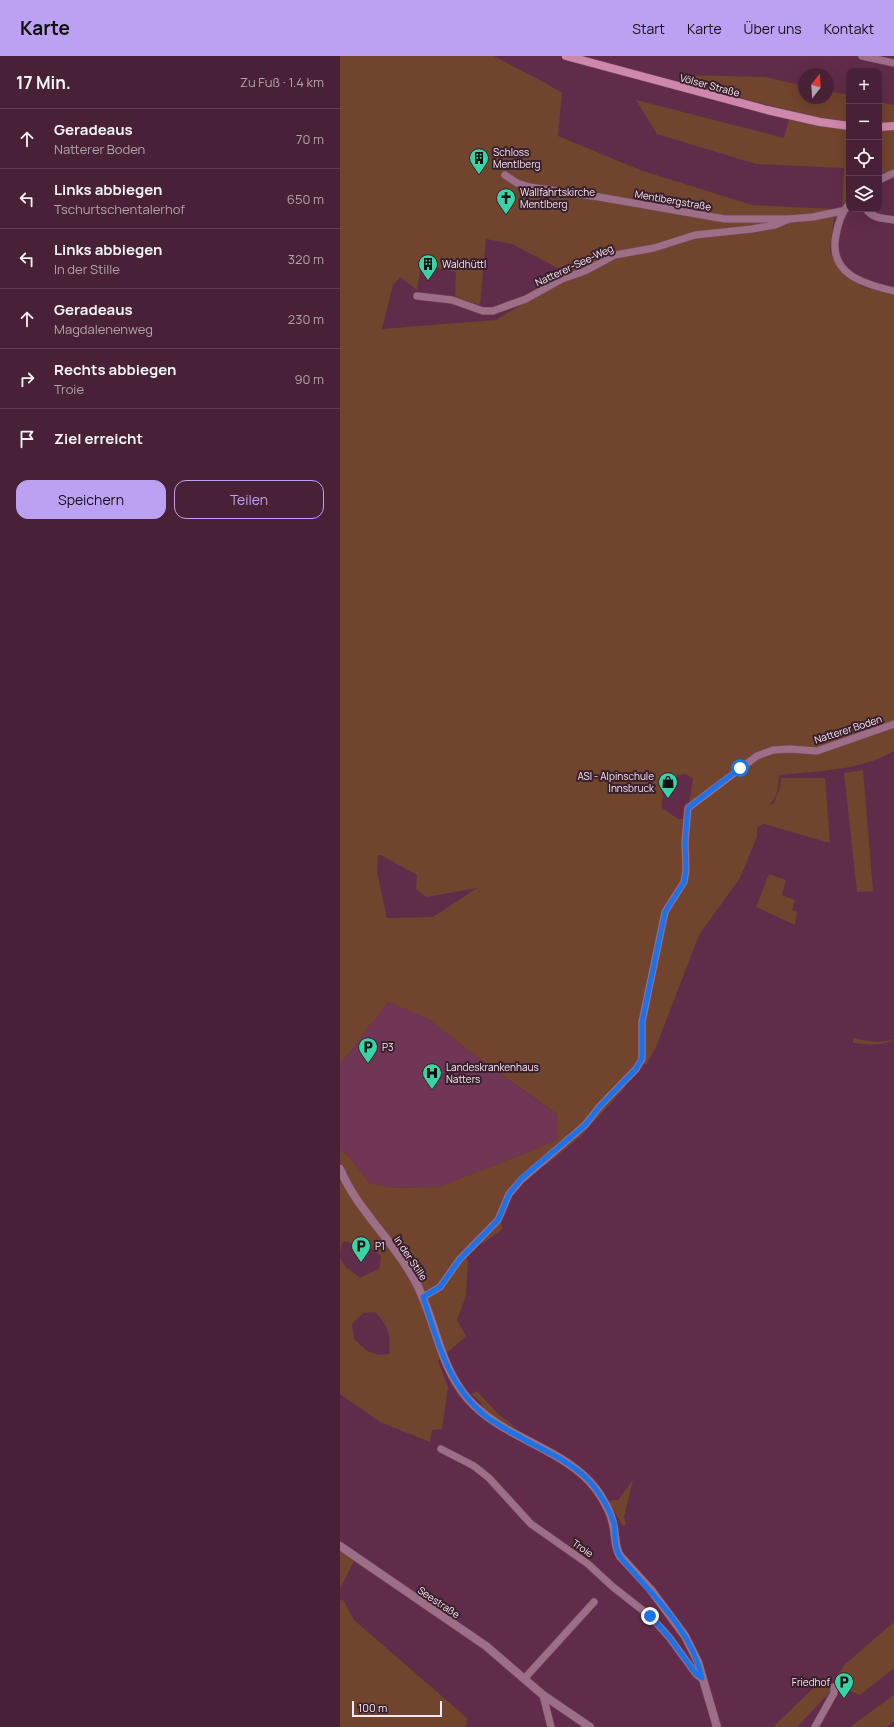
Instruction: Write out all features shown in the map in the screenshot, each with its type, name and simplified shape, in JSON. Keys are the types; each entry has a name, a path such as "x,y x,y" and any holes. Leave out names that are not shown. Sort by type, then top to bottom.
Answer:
{"main road":[{"name":"Völser Straße","path":"566,56 815,122 846,126"},
{"path":"882,127 894,126"}],"street":[{"path":"862,56 894,63"},
{"path":"882,179 894,173"},
{"name":"Mentlbergstraße","path":"505,175 517,183 530,187 599,196 725,219 789,219 813,217 842,211"},
{"path":"846,207 842,211 836,232 834,248 839,264 844,271 857,280 894,291"},
{"path":"868,212 878,218 894,220"},
{"name":"Natterer-See-Weg","path":"417,296 452,300 483,310 493,311 526,299 562,279 585,271 615,255 654,248 695,235 752,229 775,225 789,219"},
{"name":"Natterer Boden","path":"423,1297 440,1287 459,1260 498,1220 509,1194 522,1178 585,1125 600,1106 636,1069 642,1058 642,1022 665,912 684,882 686,870 686,812 688,808 757,756 773,750 790,749 817,751 894,724"},
{"name":"In der Stille","path":"340,1169 352,1191 409,1270 423,1297 450,1373 469,1400 483,1414 499,1425 576,1470 592,1484 606,1506 613,1522 616,1548 620,1556 651,1590 678,1625 694,1654 718,1727"},
{"name":"Troie","path":"441,1449 474,1466 489,1478 531,1524 588,1564 613,1587 650,1616 669,1637 696,1674 702,1678"},
{"name":"Seestraße","path":"340,1546 486,1646 543,1695 590,1727"},
{"path":"524,1679 594,1602"},
{"path":"815,1727 834,1693 834,1687"},
{"path":"543,1695 551,1727"}],"shaded area":[{"path":"340,56 494,56 562,93 558,136 640,170 752,205 835,209 830,251 838,267 847,278 863,287 894,295 894,751 881,758 853,766 823,771 779,775 777,792 769,805 774,803 780,787 781,778 825,778 830,843 764,824 757,827 757,837 740,878 699,935 656,1047 646,1065 638,1060 623,1079 626,1086 580,1137 507,1194 500,1221 503,1229 482,1244 476,1242 461,1255 468,1261 466,1296 457,1320 466,1336 438,1361 448,1387 442,1429 432,1430 430,1442 380,1422 340,1394 340,1258 346,1267 360,1278 379,1269 381,1256 370,1248 343,1241 340,1253 340,1149 352,1160 369,1183 395,1188 438,1187 533,1150 557,1139 558,1115 476,1056 428,1019 388,1002 340,1065","holes":["486,239 512,244 571,275 496,320 382,329 393,285 400,277 417,290 421,264 456,272 455,297 480,305","686,774 693,779 688,810 684,810 684,819 678,819 662,808 663,778 671,777 676,779 678,775","378,855 381,855 417,875 416,889 426,897 477,888 433,917 387,918 377,872","375,1312 380,1317 389,1336 389,1354 378,1355 367,1351 354,1339 352,1324 363,1313"]},
{"path":"685,75 765,77 798,85 798,104 834,104 834,92 846,94 846,201 842,205 844,168 756,164 657,134 636,100 784,138 791,111 683,83"},
{"path":"882,103 894,105 894,169 882,175"},
{"path":"863,770 873,891 857,892 844,773"},
{"path":"769,874 786,880 782,895 795,900 792,910 797,912 795,925 756,907"},
{"name":"Landeskrankenhaus Natters","path":"388,1002 428,1019 559,1116 557,1139 533,1150 438,1187 395,1188 369,1183 352,1160 340,1149 340,1065"},
{"path":"853,1038 874,1042 894,1040 879,1044 869,1045 853,1043"},
{"path":"477,1391 498,1414 518,1429 494,1418 481,1408 482,1404 474,1396 470,1395"},
{"path":"633,1480 624,1517 626,1524 623,1526 609,1503 611,1500 618,1500"},
{"path":"340,1551 354,1561 340,1589"},
{"path":"340,1599 344,1601 354,1620 467,1718 466,1727 340,1727"},
{"path":"894,1622 894,1668 860,1695 842,1687 836,1676 843,1666"},
{"path":"826,1676 832,1690 797,1727 774,1726"},
{"path":"894,1695 894,1722 886,1727 850,1727"}],"place":[{"name":"Schloss Mentlberg","path":"479,175"},
{"name":"Wallfahrtskirche Mentlberg","path":"506,215"},
{"name":"Waldhüttl","path":"428,281"},
{"name":"ASI - Alpinschule Innsbruck","path":"668,799"},
{"name":"P3","path":"368,1064"},
{"name":"Landeskrankenhaus Natters","path":"432,1090"},
{"name":"P1","path":"361,1263"},
{"name":"Friedhof","path":"844,1699"}],"route":[{"path":"650,1616 669,1637 696,1674 702,1678 698,1662 690,1644 678,1625 651,1590 620,1556 615,1544 613,1522 606,1506 592,1484 563,1461 499,1425 475,1407 457,1385 450,1373 443,1357 423,1297 440,1287 459,1260 498,1220 509,1194 522,1178 585,1125 594,1116 600,1106 636,1069 642,1058 642,1022 650,990 665,912 684,882 686,870 686,812 693,803 740,768"}]}
